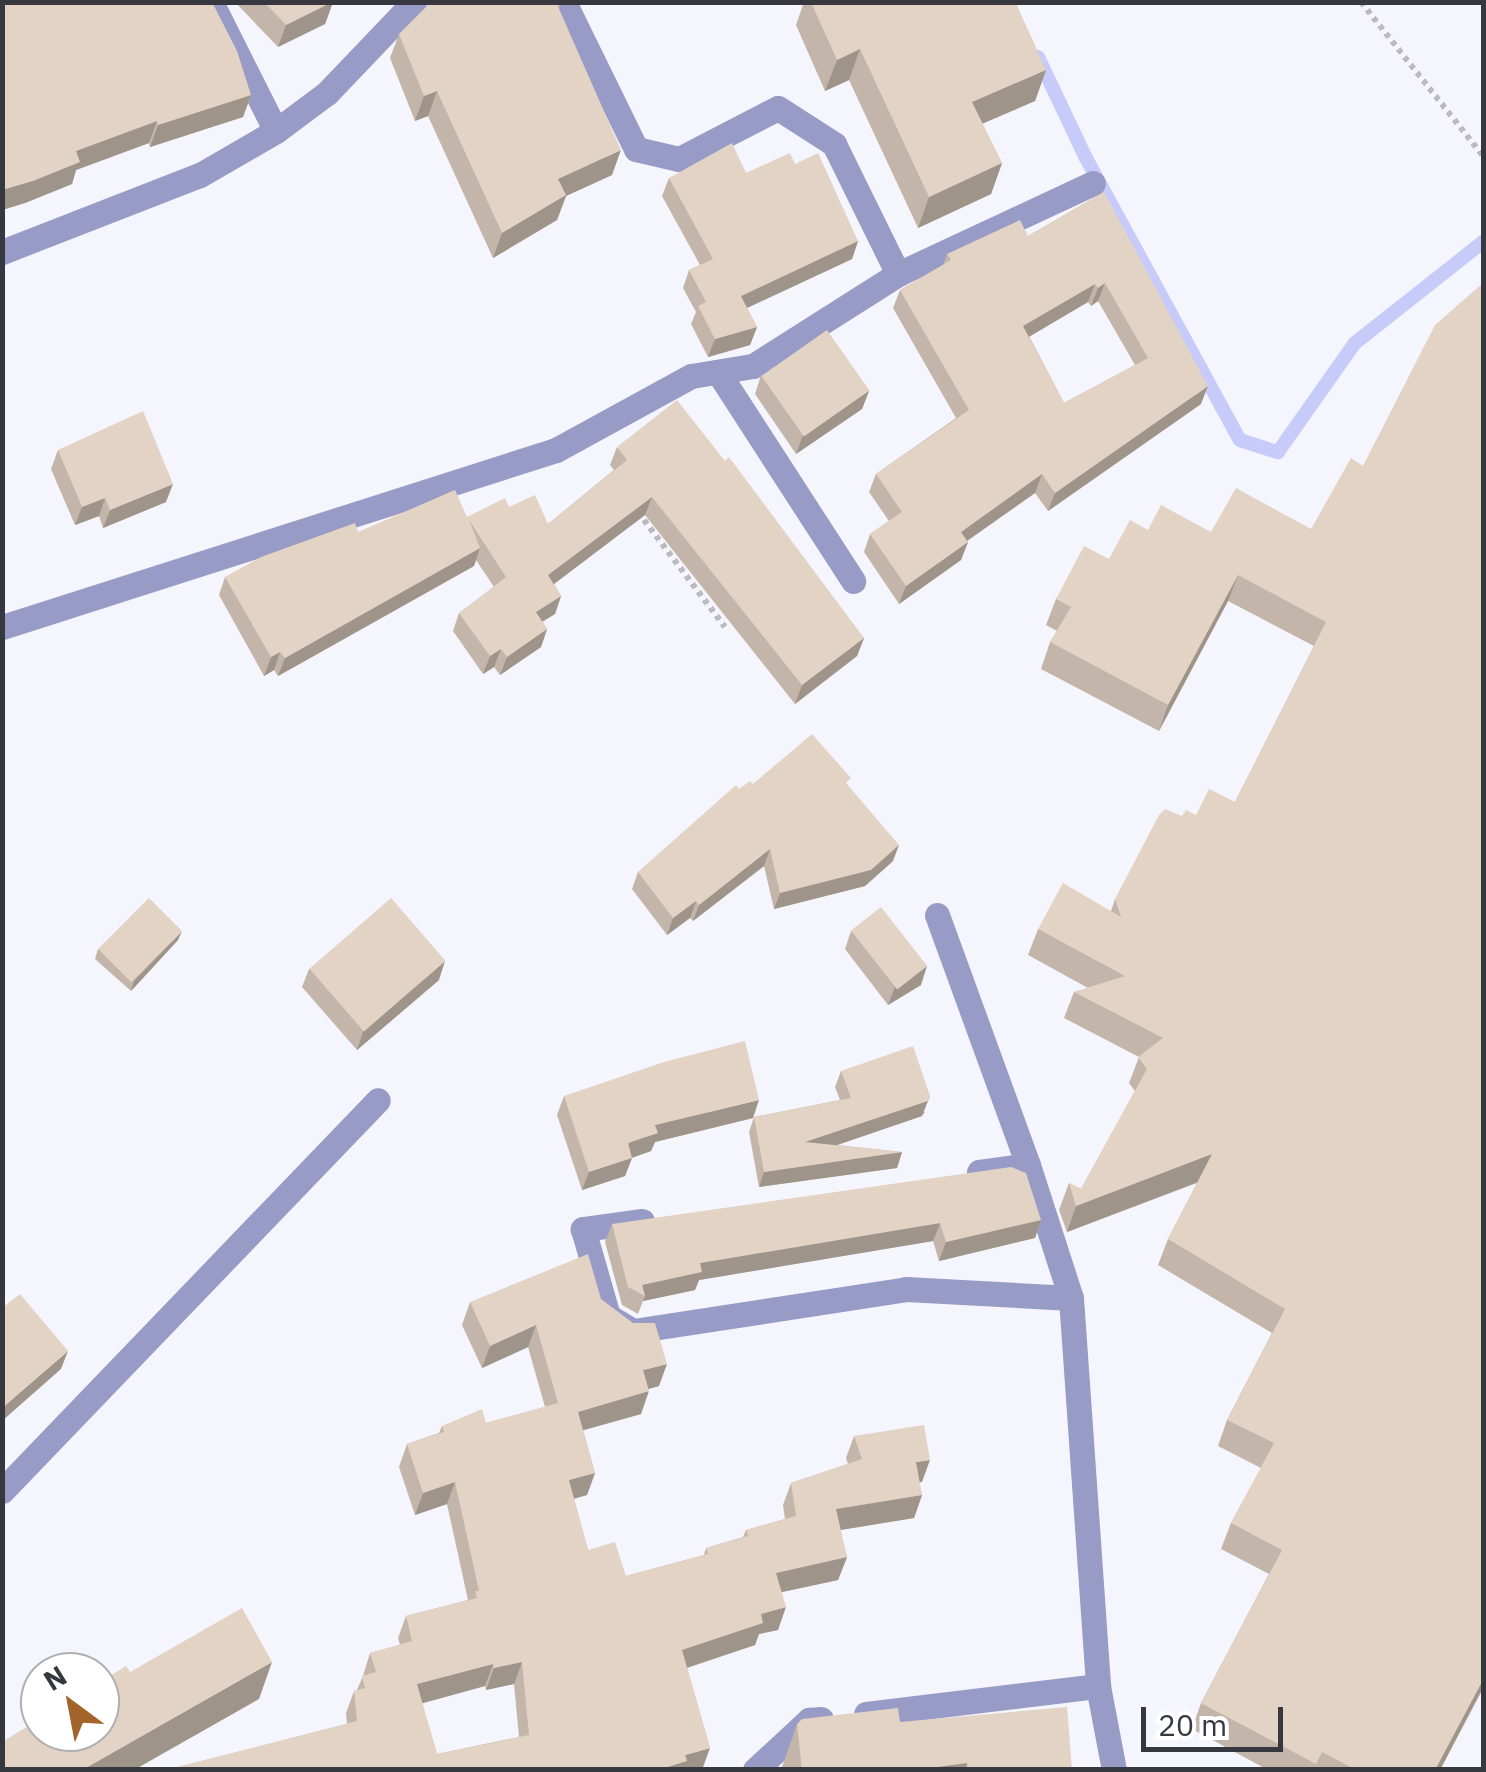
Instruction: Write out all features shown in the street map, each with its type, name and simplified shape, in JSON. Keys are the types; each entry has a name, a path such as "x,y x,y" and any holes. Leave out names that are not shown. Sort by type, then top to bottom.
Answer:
{"street":[{"path":"211,2 276,131"},
{"path":"2,252 200,175 276,131 327,93 414,2"},
{"path":"564,2 636,148 679,159 778,108 834,144 898,274"},
{"path":"2,627 556,450 691,376 752,366 898,274 1093,183"},
{"path":"718,372 853,581"},
{"path":"937,915 1028,1165 1070,1298 1098,1686 1114,1770"},
{"path":"2,1491 378,1100"},
{"path":"951,1176 1028,1165"},
{"path":"660,1218 583,1229 608,1316 633,1331 906,1289 1070,1298"},
{"path":"755,1770 809,1720 1098,1686"}],"path":[{"path":"1361,2 1484,158"},
{"path":"629,500 725,627"}],"building":[{"path":"2,2 212,2 237,51 251,95 158,125 157,121 76,151 80,162 2,190"},
{"path":"264,2 332,2 286,25"},
{"path":"431,2 556,2 621,150 558,179 566,195 502,233 437,91 424,96 399,34"},
{"path":"811,2 1015,2 1046,70 972,102 1002,163 929,197 860,49 837,60"},
{"path":"732,143 746,173 790,153 795,164 818,153 858,241 741,296 757,327 715,339 698,306 706,302 689,270 713,259 669,178"},
{"path":"1104,192 1208,386 1055,493 1042,474 961,532 968,542 906,586 870,534 902,512 876,474 969,410 900,290 951,260 947,254 1020,220 1028,236","holes":["1105,283 1148,358 1064,403 1023,326 1095,284 1098,288"]},
{"path":"1483,283 1484,1678 1435,1770 1356,1770 1322,1752 1316,1764 1201,1703 1282,1550 1231,1523 1274,1443 1227,1420 1285,1309 1168,1239 1212,1154 1076,1206 1069,1183 1081,1189 1147,1069 1138,1057 1163,1038 1074,992 1125,976 1038,929 1063,883 1121,917 1115,899 1159,815 1165,809 1182,816 1186,810 1196,815 1209,789 1235,802 1326,622 1238,575 1168,705 1050,642 1071,607 1056,599 1084,546 1109,559 1130,520 1148,530 1161,505 1211,532 1236,488 1311,529 1351,458 1363,466 1435,325"},
{"path":"827,330 869,391 804,437 761,376"},
{"path":"677,400 725,461 729,457 864,638 802,685 652,497 548,575 561,596 536,612 547,629 507,657 501,649 490,656 459,613 506,577 469,520 480,548 285,658 280,652 271,657 225,577 261,557 355,523 358,532 455,490 467,517 505,498 509,507 535,495 548,524 627,460 617,447"},
{"path":"143,411 173,484 110,510 105,498 82,507 58,450"},
{"path":"812,734 851,778 846,783 899,845 871,870 780,893 770,849 699,905 696,901 673,918 638,872 736,785 739,789 750,781 753,784"},
{"path":"149,898 182,931 131,982 98,949"},
{"path":"391,898 445,961 364,1031 309,969"},
{"path":"881,907 927,966 897,989 851,930"},
{"path":"745,1041 759,1100 655,1125 658,1133 628,1143 632,1158 589,1172 564,1096 664,1062"},
{"path":"913,1046 930,1096 928,1101 805,1142 902,1152 764,1172 754,1117 851,1098 841,1071"},
{"path":"1011,1167 1026,1173 1041,1220 946,1242 940,1223 700,1263 702,1272 642,1285 645,1296 628,1287 612,1224"},
{"path":"588,1254 601,1299 633,1323 655,1323 667,1364 643,1370 649,1391 578,1412 595,1473 569,1480 588,1550 615,1542 626,1576 708,1554 706,1548 748,1536 746,1530 796,1516 791,1483 862,1459 854,1436 924,1425 930,1460 916,1462 922,1495 836,1509 847,1557 776,1573 786,1607 761,1614 763,1623 682,1650 710,1748 685,1755 687,1761 658,1770 166,1770 357,1721 354,1691 365,1688 362,1676 376,1672 370,1653 412,1641 406,1616 477,1598 475,1591 479,1591 455,1482 423,1493 407,1444 444,1432 442,1426 482,1409 486,1423 558,1403 536,1325 490,1346 470,1302","holes":["522,1662 529,1735 437,1754 417,1684 493,1664 494,1668"]},
{"path":"20,1294 68,1351 2,1408 2,1308"},
{"path":"242,1608 272,1662 120,1748 120,1670 126,1666 130,1672"},
{"path":"1067,1707 1072,1770 968,1770 967,1763 914,1770 802,1770 797,1724 802,1719 898,1708 900,1722"},
{"path":"20,1731 20,1752 114,1752 82,1770 2,1770 2,1742"}],"waterway":[{"path":"1038,57 1086,158 1240,440 1278,452 1355,343 1484,241"}]}
